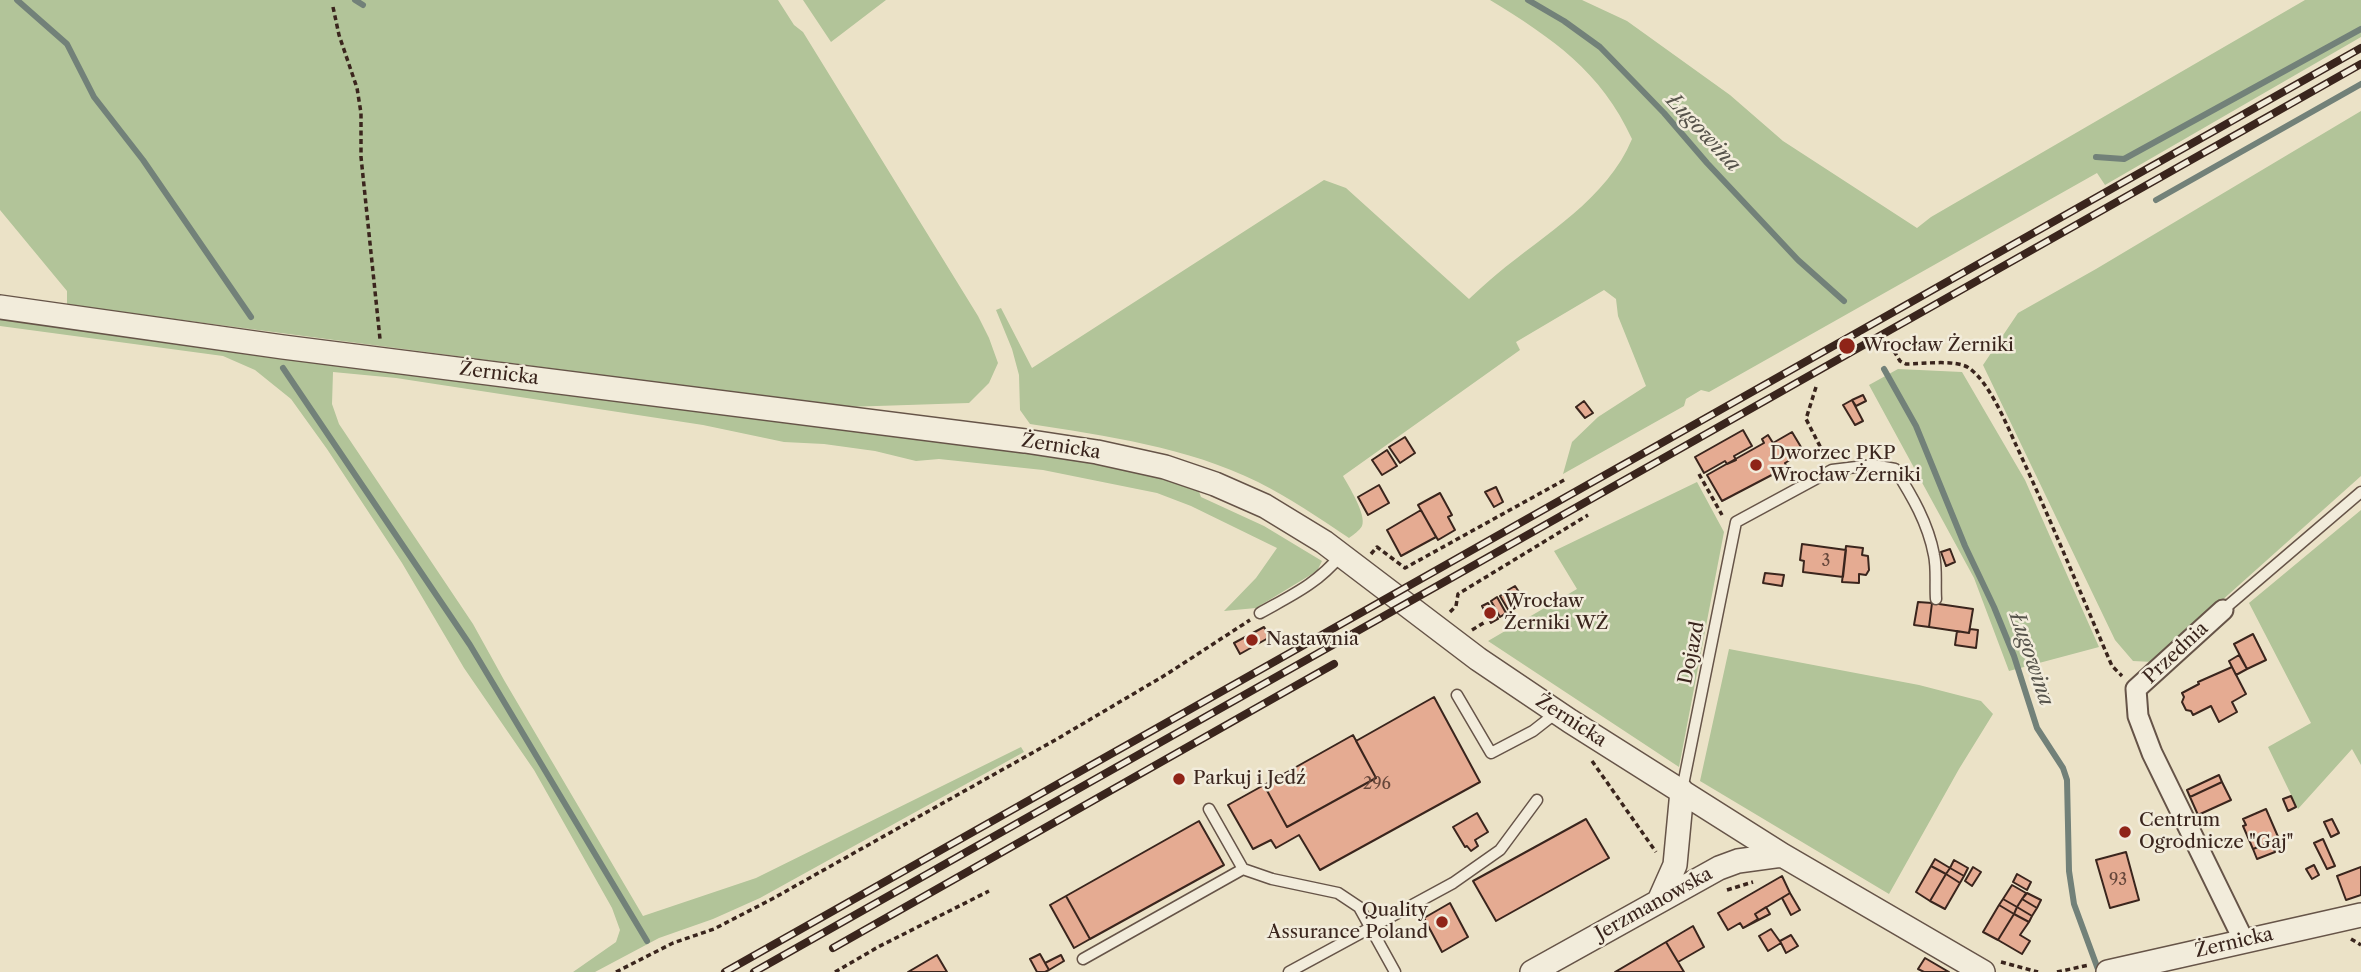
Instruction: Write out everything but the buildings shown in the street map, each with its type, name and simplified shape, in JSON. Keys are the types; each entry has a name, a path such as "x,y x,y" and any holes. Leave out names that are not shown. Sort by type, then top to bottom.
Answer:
{"street":[{"name":"Żernicka","path":"0,307 380,359 1025,441 1139,460 1192,475 1253,500 1305,530 1478,659 1556,712 1782,855 1983,972"},
{"name":"Przednia","path":"2223,610 2136,689 2138,716 2151,753 2244,941"},
{"path":"1659,901 1675,865 1682,791"},
{"name":"Jerzmanowska","path":"1532,972 1718,868 1738,861 1782,855"},
{"name":"Żernicka","path":"2111,971 2361,915"}],"lane":[{"path":"1737,522 1832,470 1873,465 1895,469 1912,496 1927,529 1935,557 1936,599"},
{"name":"Przednia","path":"2223,610 2361,492"},
{"name":"Dojazd","path":"1682,791 1737,522"},
{"path":"1260,613 1315,582 1342,555"},
{"path":"1457,695 1491,753 1533,732 1556,712"},
{"path":"1289,972 1453,883 1500,850 1536,800"},
{"path":"1209,809 1243,869 1272,879 1338,893 1359,908 1395,972"},
{"path":"1083,959 1243,869"}],"path":[{"path":"333,7 361,113 361,157 381,340 380,359"},
{"path":"1894,351 1902,363 1906,364 1954,363 1966,366 1982,383 2009,430 2032,479 2112,666 2136,689"},
{"path":"1816,387 1806,419 1832,470"},
{"path":"1699,474 1723,516 1737,522"},
{"path":"1368,558 1377,547 1405,568 1566,479"},
{"path":"1446,618 1456,606 1458,594 1588,515"},
{"path":"616,972 673,943 715,929 772,899 1057,739 1167,674 1260,613"},
{"path":"1470,631 1485,622"},
{"path":"1602,775 1658,855"},
{"path":"1726,890 1759,879"},
{"path":"835,972 878,947 989,891"},
{"path":"2057,972 2080,967"}],"green space":[{"path":"0,0 778,0 794,25 803,32 978,316 998,363 989,383 969,403 846,407 67,305 67,291 0,210"},
{"path":"803,0 886,0 831,42"},
{"path":"1490,0 1582,0 1627,21 1730,95 1783,141 1917,228 1931,217 2305,0 2361,0 2361,37 2105,185 2097,173 1709,392 1701,390 1686,399 1684,406 1563,474 1572,442 1598,417 1646,386 1618,316 1616,299 1604,290 1516,342 1520,350 1343,476 1356,500 1363,521 1361,528 1349,538 1270,488 1231,470 1146,444 1030,424 1020,410 1019,375 996,310 1001,308 1032,368 1324,180 1346,188 1469,299 1591,198 1621,160 1632,139 1620,115 1590,75 1573,58 1534,28"},
{"path":"2361,111 2361,476 2153,662 2133,661 2115,640 1983,365 2018,313"},
{"path":"0,317 275,358 709,411 1070,459 1198,489 1201,497 1264,526 1322,561 1317,571 1256,608 1224,611 1256,578 1277,548 1191,506 1157,493 1043,470 939,459 916,461 875,451 784,442 703,425 396,378 333,372 332,404 339,424 473,624 643,916 756,878 1021,747 1024,752 760,898 713,919 659,938 595,972 573,972 616,942 620,930 612,908 534,770 464,668 402,563 291,399 255,370 223,356 0,326"},
{"path":"1898,369 1962,372 2025,480 2099,647 2009,671 1974,578 1869,385"},
{"path":"1697,482 1724,532 1679,767 1488,641 1577,589 1554,551"},
{"path":"2361,510 2361,765 2352,749 2298,809 2268,747 2311,723 2249,603"},
{"path":"1729,649 1919,685 1981,701 1993,714 1889,894 1700,781"}],"waterway":[{"path":"17,0 67,44 94,97 143,160 251,317"},
{"path":"355,0 363,5"},
{"name":"Ługowina","path":"1528,0 1600,47 1798,260 1844,301"},
{"path":"2096,157 2124,159 2361,29"},
{"path":"2156,200 2361,84"},
{"path":"283,368 470,645 647,941"},
{"name":"Ługowina","path":"1884,369 1916,426 1965,546 1994,607 2014,656 2037,728 2063,768 2067,780 2069,871 2074,904 2099,972"}],"railway":[{"path":"725,972 2361,48"},
{"path":"754,972 2361,64"},
{"path":"833,948 1334,664"}],"place":[{"name":"Wrocław Żerniki","path":"1847,346"},
{"name":"Dworzec PKP Wrocław Żerniki","path":"1756,465"},
{"name":"Wrocław Żerniki WŻ","path":"1490,613"},
{"name":"Nastawnia","path":"1252,640"},
{"name":"Parkuj i Jedź","path":"1179,779"},
{"name":"Centrum Ogrodnicze \"Gaj\"","path":"2125,832"},
{"name":"Quality Assurance Poland","path":"1442,922"}]}
